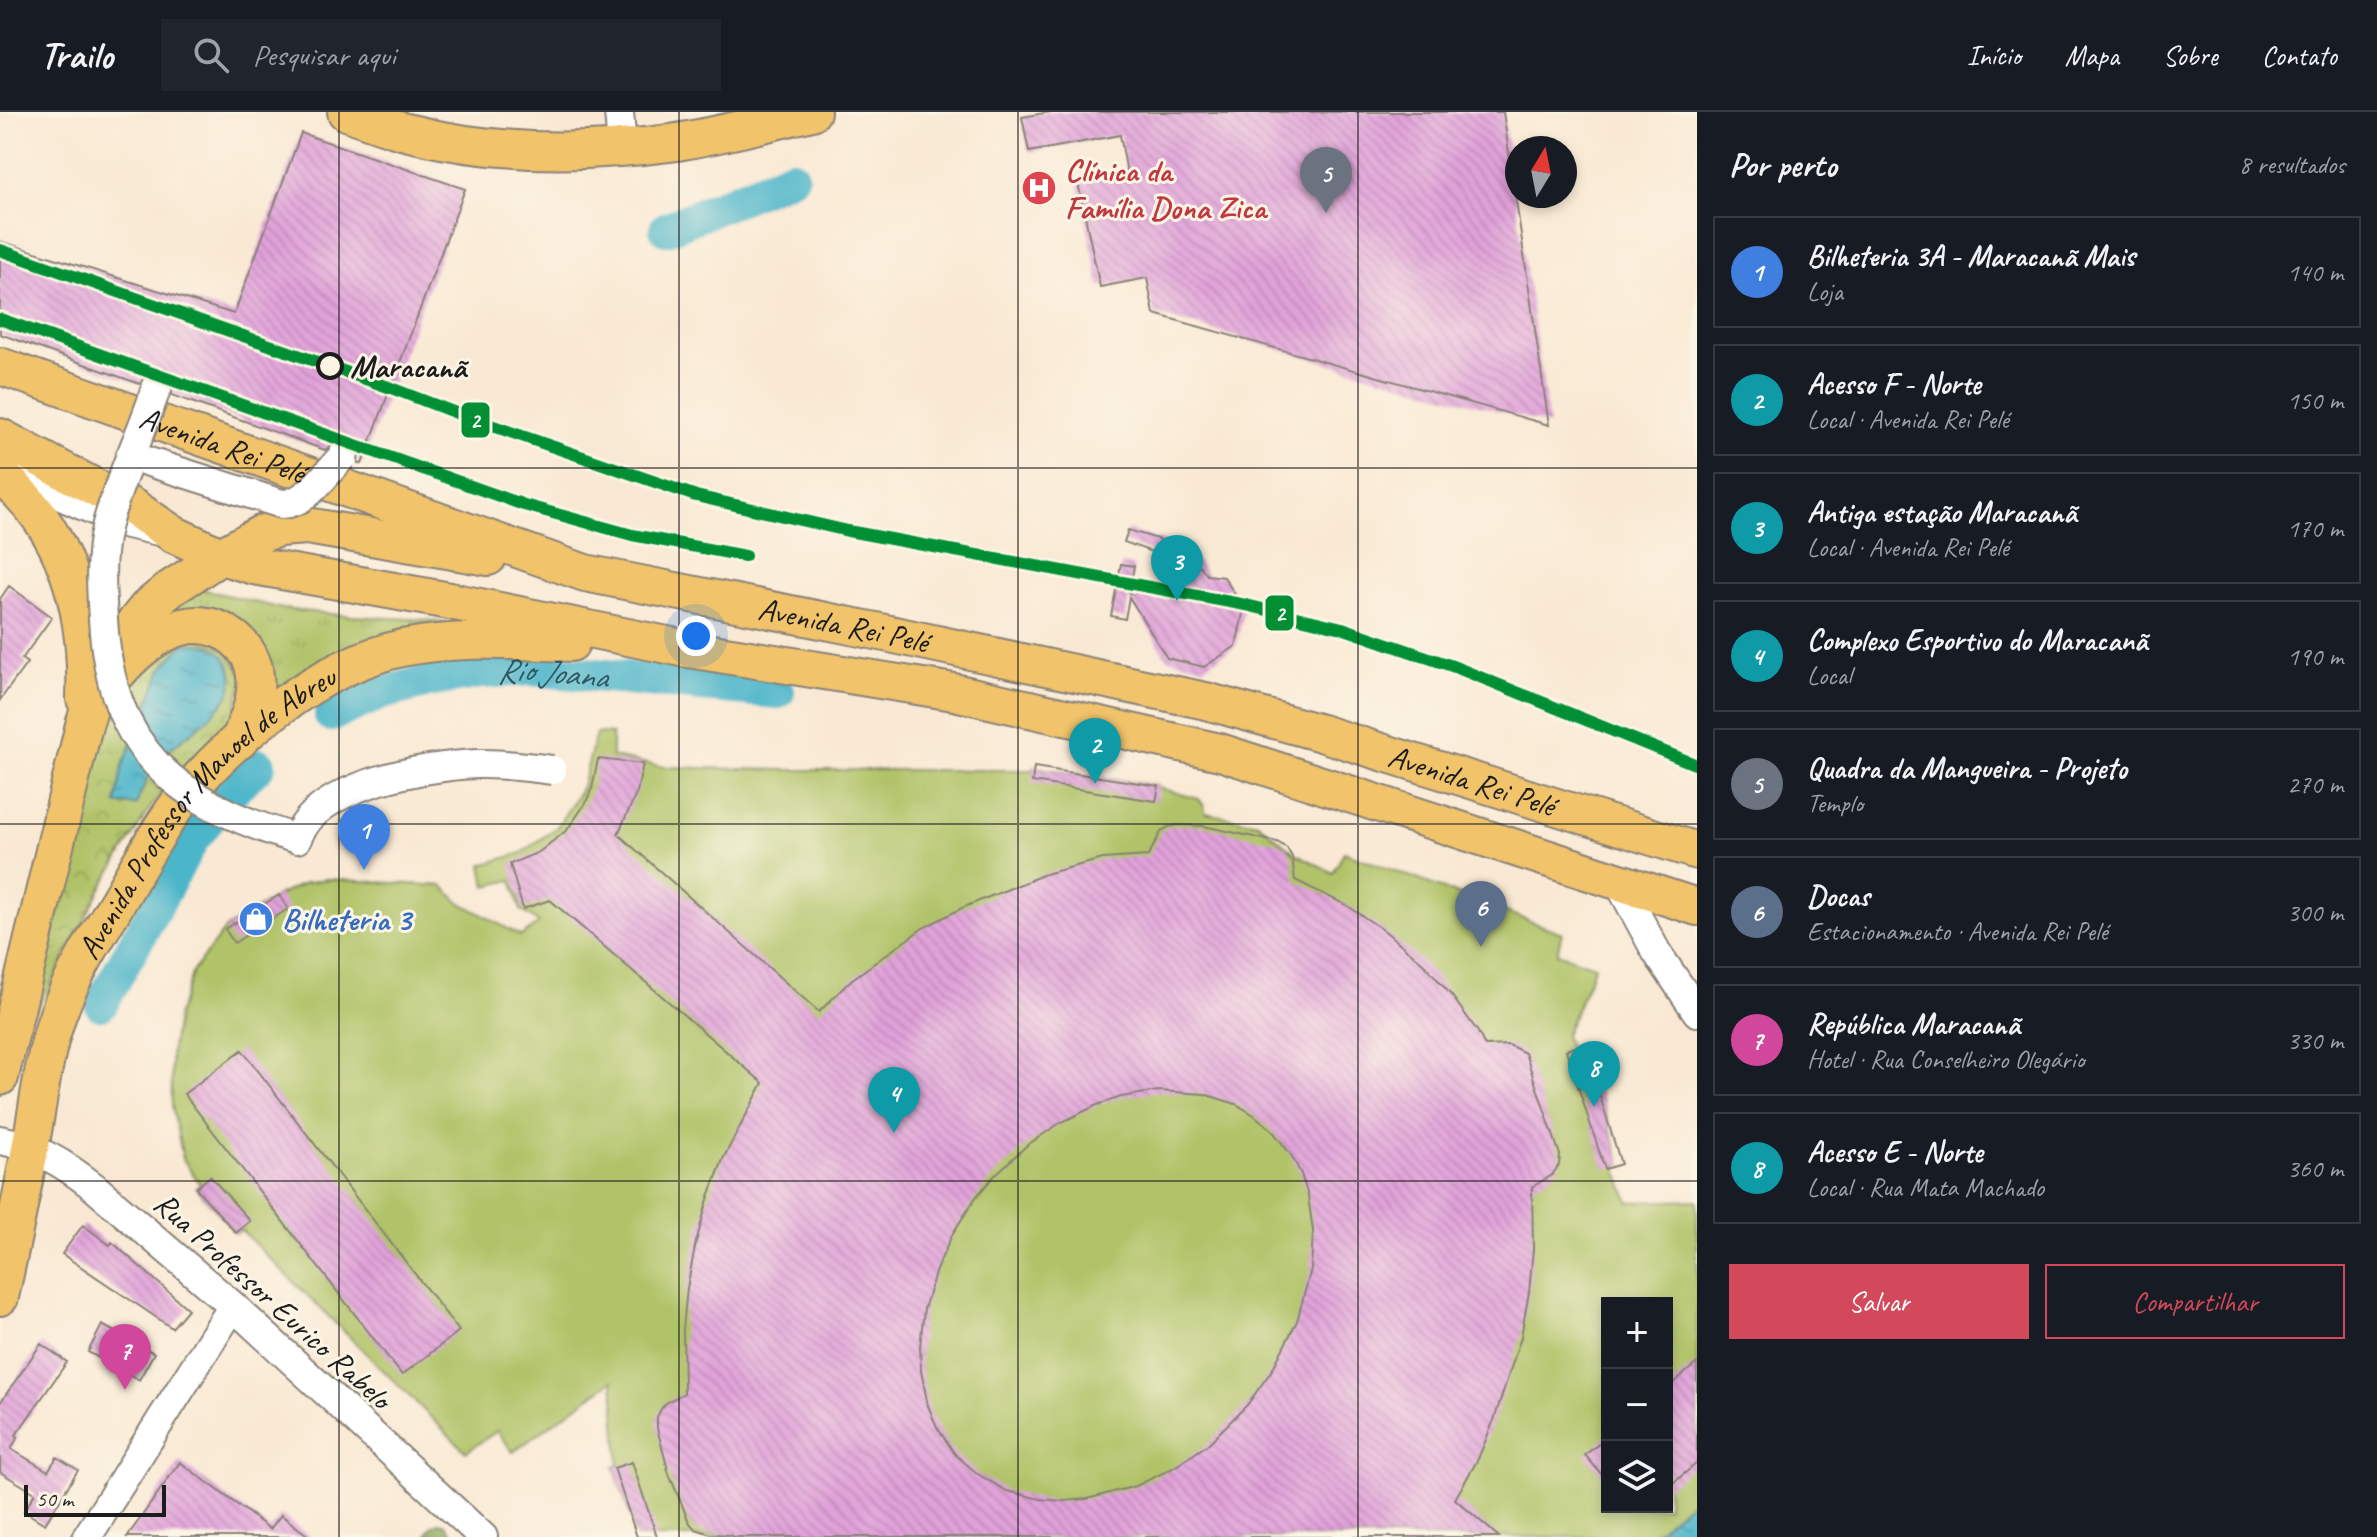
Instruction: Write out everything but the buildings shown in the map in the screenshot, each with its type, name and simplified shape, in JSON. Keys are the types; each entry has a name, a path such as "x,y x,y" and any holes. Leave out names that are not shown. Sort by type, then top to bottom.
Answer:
{"main road":[{"path":"346,112 424,124 520,149 622,148 714,135 812,112"},
{"name":"Avenida Rei Pelé","path":"0,366 585,573 1206,701 1321,733 1697,851"},
{"name":"Avenida Rei Pelé","path":"0,437 134,508 173,534 221,556 254,566 450,601 682,648 979,697 1220,752 1697,907"},
{"path":"0,472 45,523 57,542 71,576 82,622 86,669 84,725"},
{"name":"Avenida Professor Manoel de Abreu","path":"1,1064 84,725 100,675 130,627 158,599 221,556 261,534 294,525 585,573"},
{"path":"84,725 104,688 122,666 141,650 171,630 189,624 208,625 225,631 241,643 250,656 255,675 251,708 239,741"},
{"name":"Avenida Professor Manoel de Abreu","path":"0,1297 15,1144 53,1030 77,972 147,852 180,801 216,759 300,692 352,666 400,649 449,641 498,640 682,648"},
{"path":"979,697 1027,664"}],"street":[{"path":"619,112 622,148"},
{"path":"156,389 106,530 102,602 107,663 118,701 154,762 178,785 224,813 297,839 309,817 324,805 400,775 475,764 552,770"},
{"path":"130,456 282,504 300,500 343,456"},
{"name":"Avenida Rei Pelé","path":"0,472 123,523 173,534"},
{"path":"1617,879 1657,953 1697,1012"},
{"name":"Rua Professor Eurico Rabelo","path":"15,1144 75,1172 233,1306 468,1532"},
{"path":"87,1537 233,1306"}],"green space":[{"path":"197,588 283,609 429,620 472,628 262,704 140,631"},
{"path":"195,638 226,650 244,677 232,722 173,777 149,810 100,890 34,1017 100,747 139,676 156,657"},
{"path":"596,733 612,734 612,757 664,767 1033,770 1034,767 1158,786 1199,799 1205,813 1258,823 1295,853 1333,873 1344,852 1562,933 1557,953 1595,966 1565,1035 1569,1049 1584,1044 1621,1164 1616,1166 1629,1202 1697,1200 1697,1537 637,1537 614,1467 619,1465 613,1380 513,1452 497,1431 466,1452 241,1230 236,1233 196,1188 200,1184 183,1159 172,1106 171,1053 177,1017 193,971 225,929 279,895 305,883 326,879 443,886 458,901 521,936 539,923 521,910 512,880 486,886 482,865 522,853 557,827 582,787"},
{"path":"438,1523 445,1524 452,1537 426,1537 431,1527"}],"water":[{"path":"197,644 222,654 232,676 231,689 214,713 161,758 148,777 136,805 116,804 123,765 162,669 184,645"},
{"path":"1697,1497 1697,1537 1649,1537"}],"waterway":[{"path":"666,229 792,176"},
{"name":"Rio Joana","path":"331,715 382,693 428,681 481,672 530,669 778,692"},
{"name":"Rio Joana","path":"101,1004 193,839 225,798 259,765"}],"transit line":[{"name":"2","path":"0,250 696,496 848,531 1246,605 1342,628 1455,667 1697,765"},
{"name":"2","path":"0,319 524,505 632,535 745,556"}],"place":[{"name":"Clínica da Família Dona Zica","path":"1039,188"},
{"name":"Quadra da Mangueira - Projeto","path":"1326,213"},
{"name":"Maracanã","path":"330,366"},
{"name":"Antiga estação Maracanã","path":"1177,601"},
{"name":"Acesso F - Norte","path":"1095,784"},
{"name":"Bilheteria 3A - Maracanã Mais","path":"364,870"},
{"name":"Bilheteria 3","path":"256,919"},
{"name":"Docas","path":"1481,947"},
{"name":"Acesso E - Norte","path":"1594,1107"},
{"name":"Complexo Esportivo do Maracanã","path":"894,1133"},
{"name":"República Maracanã","path":"125,1390"}]}
